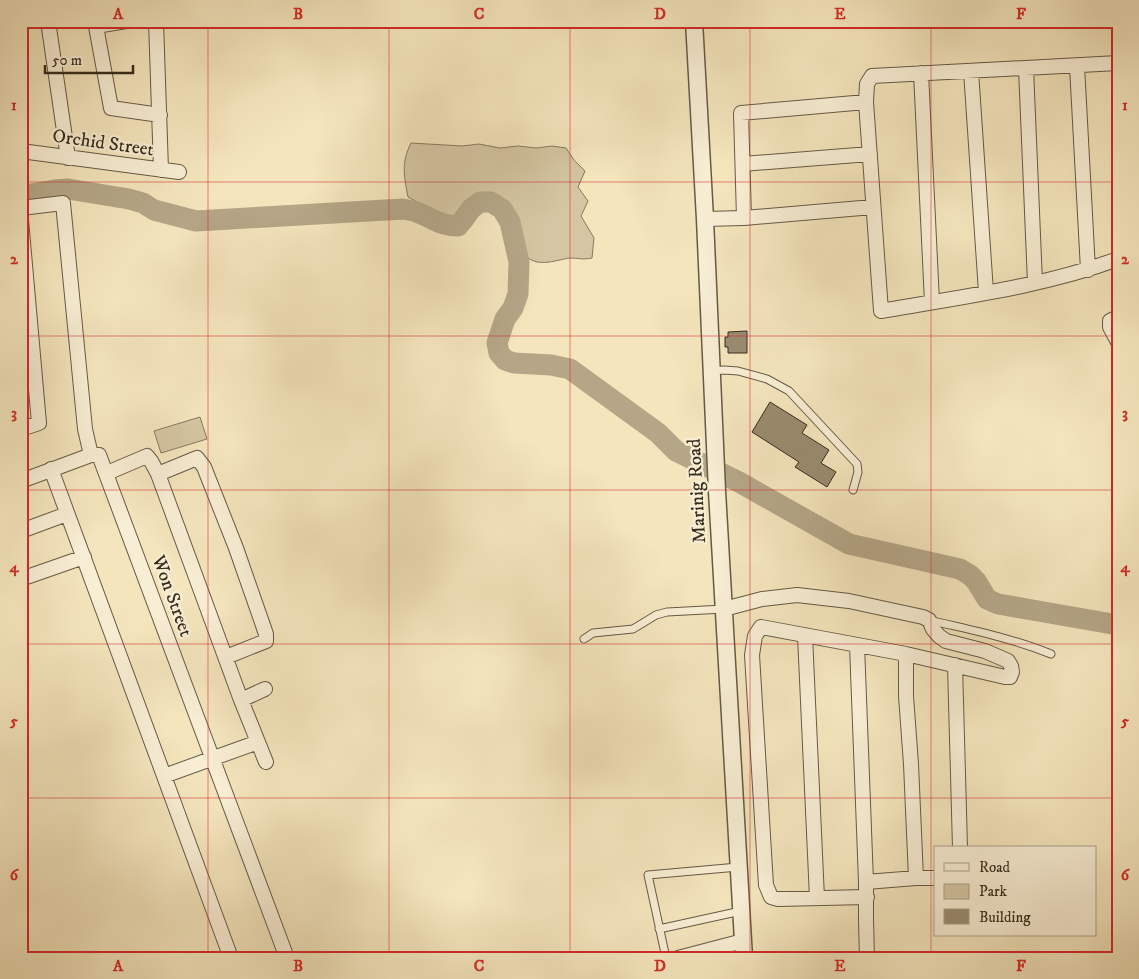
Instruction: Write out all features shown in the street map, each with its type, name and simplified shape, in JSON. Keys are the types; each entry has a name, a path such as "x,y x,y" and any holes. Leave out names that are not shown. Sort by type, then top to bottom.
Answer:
{"street":[{"path":"48,21 68,158"},
{"path":"126,21 96,24 111,108 160,115"},
{"path":"156,21 161,170"},
{"name":"Marinig Road","path":"694,21 715,458 744,958"},
{"path":"1118,64 872,76 867,84 866,102 881,311 1035,283 1088,270 1118,259"},
{"path":"1077,66 1088,270"},
{"path":"1026,68 1035,283"},
{"path":"971,70 986,292"},
{"path":"921,73 932,302"},
{"path":"744,218 741,114 866,102"},
{"name":"Orchid Street","path":"21,151 180,172"},
{"path":"743,164 870,154"},
{"path":"21,208 64,203 85,429 91,455 21,480"},
{"path":"705,219 744,218 873,207"},
{"path":"21,220 39,423 21,430"},
{"path":"1118,317 1110,322 1110,327 1118,342"},
{"name":"Won Street","path":"91,455 99,455 107,473 286,958"},
{"path":"107,473 147,456 152,461 266,762"},
{"path":"158,474 197,458 204,467 236,548 266,634 266,640 226,657"},
{"path":"51,469 231,958"},
{"path":"21,531 67,514"},
{"path":"21,579 84,557"},
{"path":"724,609 762,600 797,595 849,601 922,617 929,620 939,636 946,641 985,652 1008,661 1012,666 1010,677 1004,677 906,654 761,628 754,636 752,655 766,885 771,897 778,899 866,897"},
{"path":"805,636 818,898"},
{"path":"856,645 866,882 867,958"},
{"path":"906,654 906,696 912,764 916,878"},
{"path":"955,665 960,846"},
{"path":"241,700 265,689"},
{"path":"164,776 258,742"},
{"path":"866,882 934,878"},
{"path":"678,958 743,941"}],"lane":[{"path":"712,372 724,370 748,374 767,379 789,391 857,464 858,472 853,490"},
{"path":"584,639 593,633 633,628 656,615 667,612 724,609"},
{"path":"929,620 1025,644 1051,654"},
{"path":"666,958 648,875 738,867"},
{"path":"659,929 741,911"}],"green space":[{"path":"411,143 462,146 479,144 500,148 552,146 566,148 585,171 578,187 588,201 581,216 594,238 592,258 570,258 542,262 531,260 526,256 522,248 517,216 504,201 496,196 475,194 455,217 450,220 408,197 404,170"},
{"path":"200,417 207,439 161,453 154,431"}],"building":[{"path":"747,331 747,353 728,353 728,347 725,347 725,337 728,337 728,332"},
{"path":"770,402 807,425 802,433 829,450 821,463 836,472 827,487 795,467 799,462 752,432"}],"waterway":[{"path":"21,196 68,189 129,199 143,203 154,210 196,221 403,209 417,212 452,226 458,226 471,209 480,202 491,202 502,209 510,222 519,262 518,294 513,308 505,319 497,343 499,353 505,360 514,363 551,365 570,369 658,433 676,451 739,482 849,544 960,569 976,581 987,599 998,604 1118,625"}]}
